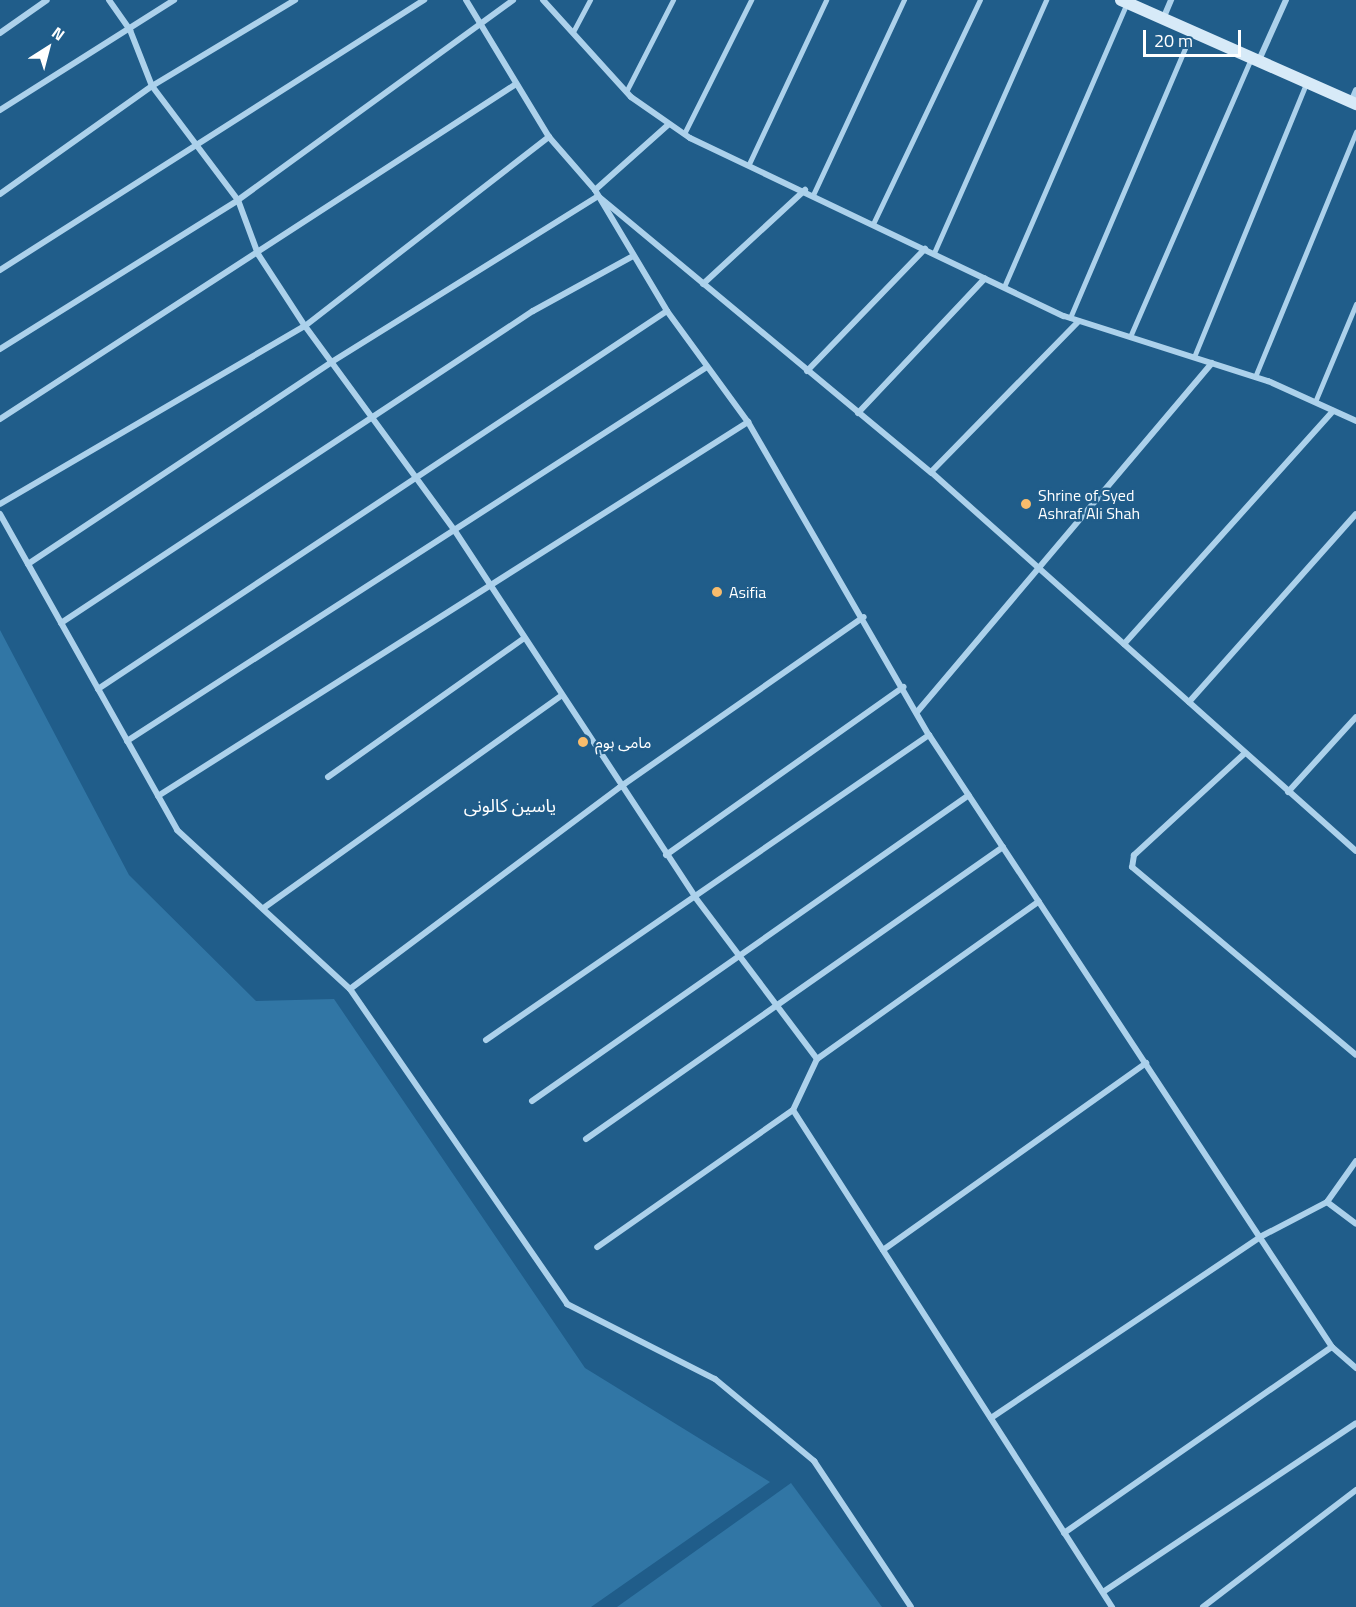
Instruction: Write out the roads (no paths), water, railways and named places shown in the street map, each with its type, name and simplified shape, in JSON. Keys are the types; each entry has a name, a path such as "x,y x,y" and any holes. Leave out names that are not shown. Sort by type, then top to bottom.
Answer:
{"street":[{"path":"0,33 47,0"},
{"path":"109,0 130,30 152,86 238,200 258,254 305,326 369,421 416,478 455,531 620,787 695,897 772,1004 817,1059"},
{"path":"0,110 130,30 174,0"},
{"path":"0,194 152,86 295,0"},
{"path":"0,270 424,0"},
{"path":"466,0 479,27 549,137 597,193 807,371 931,472 1356,851"},
{"path":"0,349 238,200 479,27 513,0"},
{"path":"543,0 626,92 668,125 684,134 1070,318 1256,377 1356,421"},
{"path":"1163,19 1171,0"},
{"path":"1256,58 1286,0"},
{"path":"1124,1 1307,82 1354,99"},
{"path":"0,419 258,254 516,84"},
{"path":"28,564 330,363 597,193 668,125"},
{"path":"0,504 305,326 549,137"},
{"path":"703,284 805,190"},
{"path":"597,193 633,256 668,310 748,422 864,618 929,735 1332,1347 1356,1368"},
{"path":"807,371 925,249"},
{"path":"61,622 533,311 633,256"},
{"path":"858,413 985,278"},
{"path":"98,689 668,310"},
{"path":"931,472 1079,321"},
{"path":"917,712 1042,570 1212,363"},
{"path":"127,741 707,367"},
{"path":"1124,644 1333,411"},
{"path":"158,796 748,422"},
{"path":"0,514 177,830 265,907 350,989 567,1304 715,1379 814,1461 911,1607"},
{"path":"1189,702 1356,514"},
{"path":"350,989 620,787 864,618"},
{"path":"328,777 523,639"},
{"path":"666,855 903,687"},
{"path":"265,907 561,696"},
{"path":"1288,792 1356,717"},
{"path":"486,1040 929,735"},
{"path":"1245,753 1134,855 1131,867 1356,1055"},
{"path":"532,1101 737,955 969,795"},
{"path":"586,1139 772,1004 1004,847"},
{"path":"597,1247 794,1110 817,1059 1039,901"},
{"path":"883,1250 1146,1062"},
{"path":"794,1110 1112,1607"},
{"path":"991,1418 1260,1237 1327,1202 1356,1161"},
{"path":"1327,1202 1356,1224"},
{"path":"1064,1533 1332,1347"},
{"path":"1103,1593 1356,1423"},
{"path":"1203,1607 1356,1490"}],"lane":[{"path":"573,32 590,0"},
{"path":"626,92 673,0"},
{"path":"684,134 751,0"},
{"path":"749,164 826,0"},
{"path":"813,195 904,0"},
{"path":"873,224 980,0"},
{"path":"934,254 1046,0"},
{"path":"1004,287 1124,1"},
{"path":"1070,318 1192,31"},
{"path":"1130,337 1256,58"},
{"path":"1194,357 1307,82"},
{"path":"1256,377 1356,132"},
{"path":"1315,402 1356,304"}],"place":[{"name":"Shrine of Syed Ashraf Ali Shah","path":"1026,504"},
{"name":"Asifia","path":"717,592"},
{"name":"مامی ہوم","path":"583,742"}],"district":[{"name":"یاسین کالونی","path":"510,806"}]}
